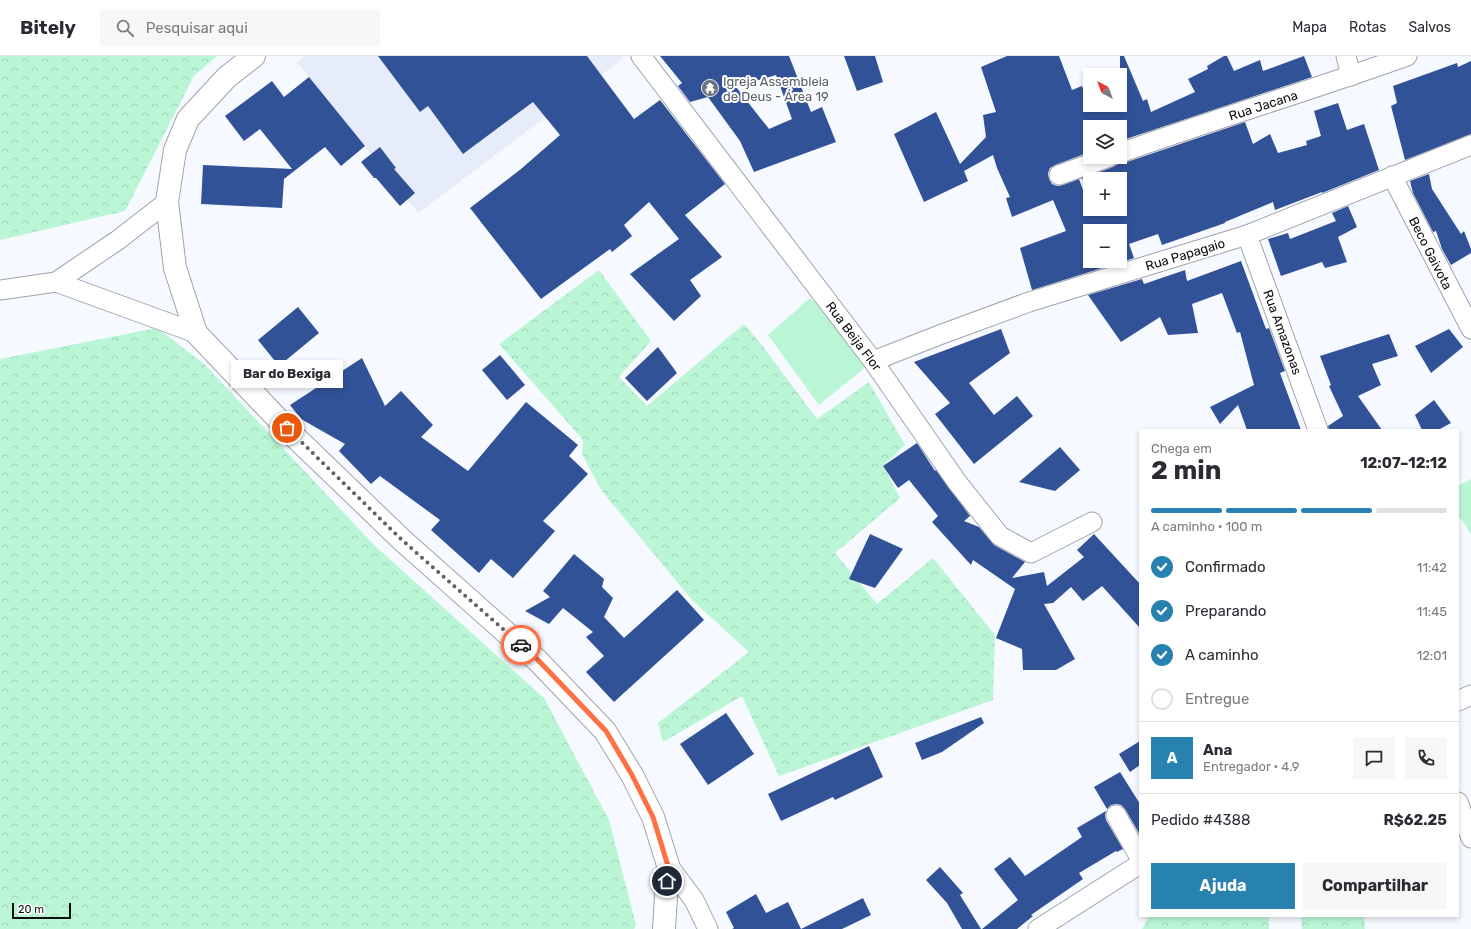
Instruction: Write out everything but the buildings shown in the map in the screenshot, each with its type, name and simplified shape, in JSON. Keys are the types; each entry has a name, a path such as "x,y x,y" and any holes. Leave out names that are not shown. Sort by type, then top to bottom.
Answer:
{"street":[{"path":"254,56 227,77 188,119 175,150 167,202 175,268 196,333 296,438 402,540 538,660 606,731 632,775 653,817 668,866 694,900 708,929"},
{"name":"Rua Beija Flor","path":"641,56 873,361 957,482 1000,536 1031,553 1092,522"},
{"path":"1346,56 1351,76"},
{"name":"Rua Jacana","path":"1127,151 1407,56"},
{"name":"Rua Papagaio","path":"873,361 1029,302 1247,234 1471,145"},
{"path":"1059,175 1090,164"},
{"name":"Beco Gaivota","path":"1392,176 1471,329"},
{"path":"0,290 56,282 118,240 167,202"},
{"name":"Rua Amazonas","path":"1247,234 1318,429"},
{"path":"56,282 196,333"},
{"path":"1459,701 1471,695"},
{"path":"1459,805 1471,838"},
{"path":"1116,815 1139,856"},
{"path":"1038,929 1139,865"},
{"path":"664,929 668,866"}],"shaded area":[{"path":"304,56 622,56 624,58 418,213 297,62"}],"green space":[{"path":"0,56 217,56 194,76 125,211 0,240"},
{"path":"599,270 651,341 619,377 647,406 744,324 761,344 817,419 869,382 905,445 883,466 900,498 835,553 877,604 933,558 995,635 993,700 779,776 742,696 663,742 658,723 749,652 692,600 601,490 582,454 583,440 499,344"},
{"path":"810,298 873,361 819,405 768,335"},
{"path":"157,328 204,364 374,545 544,698 609,820 636,925 634,929 0,929 0,359"},
{"path":"1471,479 1471,535 1461,518 1459,519 1459,485"},
{"path":"1148,917 1269,917 1269,929 1142,929"},
{"path":"1301,917 1364,917 1365,929 1302,929"}],"way so far":[{"path":"287,428 402,540 521,645"}],"place":[{"name":"Igreja Assembleia de Deus - Área 19","path":"710,88"},
{"name":"Bar do Bexiga","path":"287,428"}],"route":[{"path":"521,645 538,660 606,731 632,775 653,817 668,866 667,881"}]}
